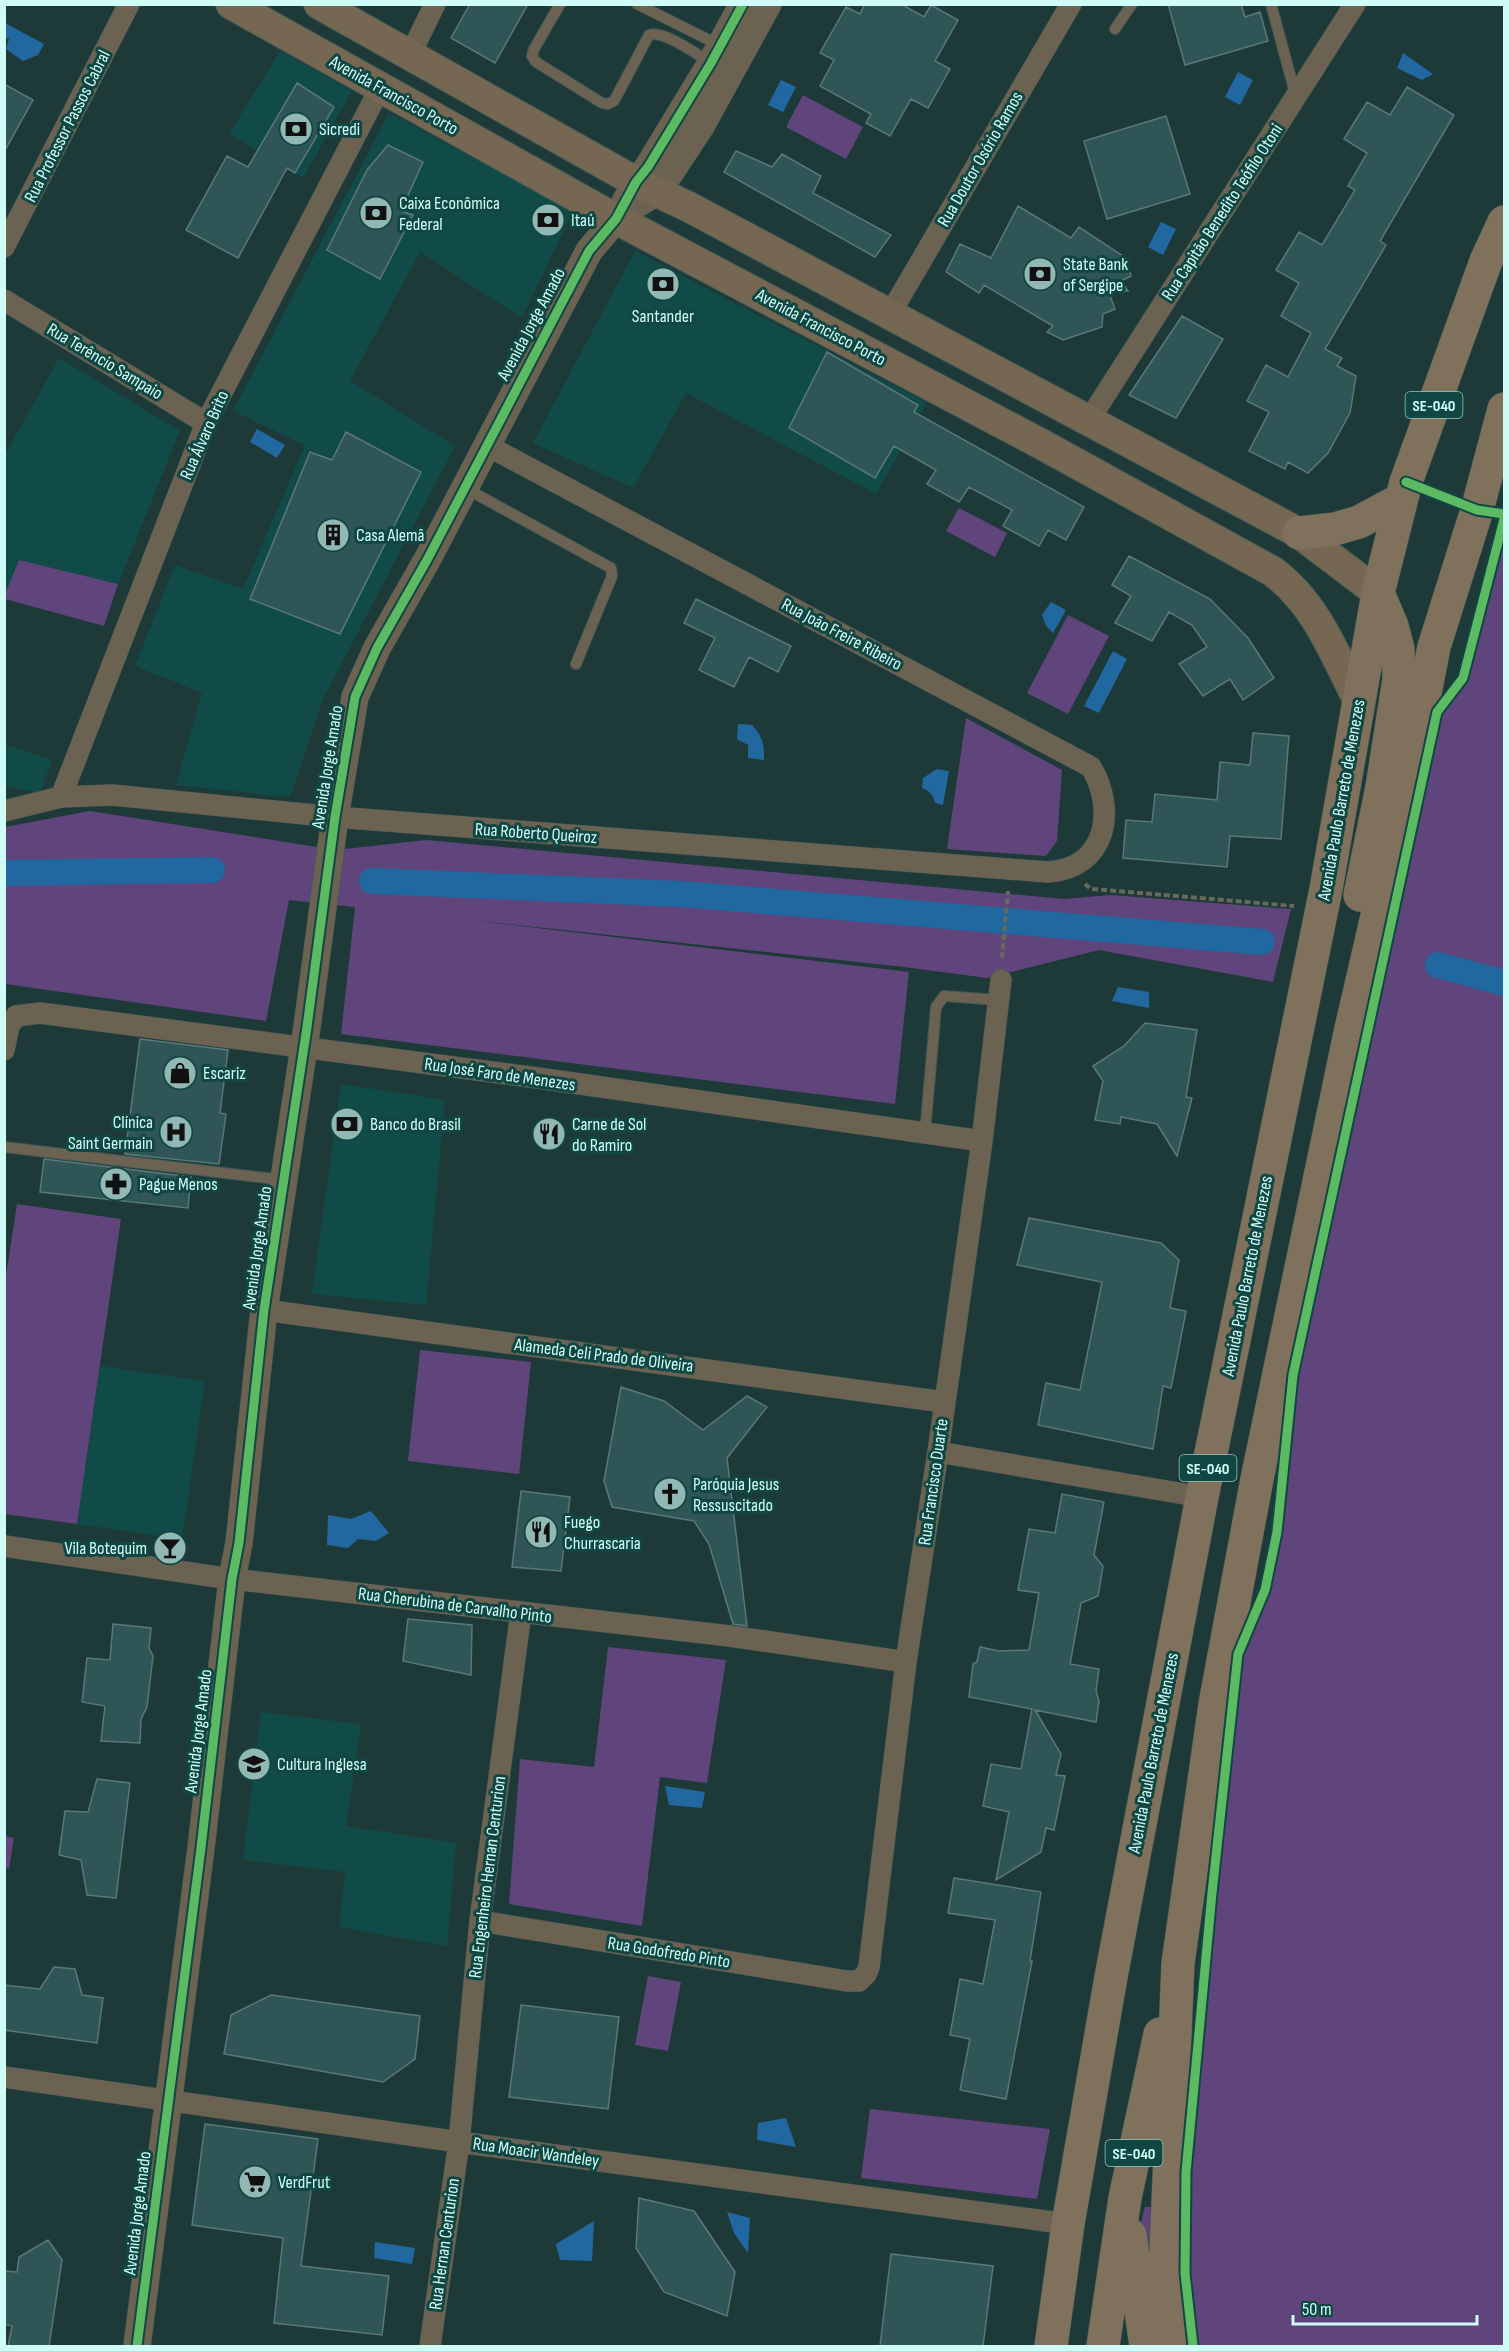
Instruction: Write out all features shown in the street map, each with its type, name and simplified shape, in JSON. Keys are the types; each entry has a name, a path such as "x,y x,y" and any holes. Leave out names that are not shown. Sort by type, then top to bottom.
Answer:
{"main road":[{"name":"Avenida Francisco Porto","path":"231,4 615,219 1043,445 1272,571 1301,596 1321,627 1359,702"},
{"path":"319,4 647,186 1299,533 1378,593 1392,626 1398,649 1399,679 1382,787 1352,934 1348,971 1350,1033"},
{"name":"Avenida Paulo Barreto de Menezes","path":"1051,2346 1068,2224 1111,1977 1202,1497 1322,908 1378,593 1414,496 1486,261 1504,222"},
{"name":"SE-040","path":"1174,2346 1165,2274 1178,1963 1217,1693 1257,1479 1350,1033 1407,786 1434,647 1496,461 1504,409"},
{"path":"1299,533 1335,529 1359,522 1414,496"},
{"name":"SE-040","path":"1103,2346 1125,2198 1164,2016 1178,1963"},
{"path":"1125,2198 1146,2346"}],"street":[{"name":"Rua Professor Passos Cabral","path":"4,247 129,4"},
{"path":"410,55 435,4"},
{"path":"647,186 653,159 743,4"},
{"path":"647,186 701,126 768,4"},
{"name":"Rua Doutor Osório Ramos","path":"890,314 1071,4"},
{"name":"Rua Capitão Benedito Teófilo Otoni","path":"1089,420 1355,4"},
{"name":"Rua Álvaro Brito","path":"61,797 206,423 380,88"},
{"name":"Avenida Jorge Amado","path":"137,2346 232,1579 239,1543 264,1310 335,817 355,697 377,648 427,560 588,251 647,186"},
{"name":"Rua Terêncio Sampaio","path":"4,300 206,423"},
{"name":"Rua João Freire Ribeiro","path":"486,445 1091,767 1100,782 1105,820 1098,843 1087,858 1068,869"},
{"name":"Rua Roberto Queiroz","path":"4,811 61,797 112,795 335,817 1009,870 1048,872 1068,869"},
{"name":"Rua Francisco Duarte","path":"859,1981 869,1967 906,1662 982,1142 1000,990"},
{"name":"Rua José Faro de Menezes","path":"4,1050 9,1026 16,1016 40,1013 545,1079 982,1142"},
{"name":"Alameda Celi Prado de Oliveira","path":"264,1310 944,1402"},
{"path":"938,1452 1202,1497"},
{"name":"Rua Cherubina de Carvalho Pinto","path":"4,1546 232,1579 730,1636 906,1662"},
{"name":"Rua Engenheiro Hernan Centurion","path":"459,2142 480,1921 521,1612"},
{"name":"Rua Godofredo Pinto","path":"480,1921 825,1978 859,1981"},
{"name":"Rua Moacir Wandeley","path":"4,2077 459,2142 1068,2224"},
{"name":"Rua Hernan Centurion","path":"430,2346 459,2142"}],"lane":[{"path":"560,4 532,56 536,62 602,103 614,102 649,35 662,35 716,54"},
{"path":"638,4 716,54"},
{"path":"1115,29 1132,4"},
{"path":"1271,4 1296,97"},
{"path":"464,488 610,568 612,576 576,664"},
{"path":"925,1133 936,1007 939,1000 944,996 1000,990"},
{"path":"4,1147 284,1180"}],"path":[{"path":"1414,496 1458,503"},
{"path":"1068,869 1091,889 1322,908"},
{"path":"1000,990 1009,870"}],"shaded area":[{"path":"280,51 352,91 303,178 229,134"},
{"path":"803,95 863,127 846,159 786,127"},
{"path":"389,113 573,211 522,318 420,252 350,381 455,446 322,701 290,797 176,785 202,693 135,666 175,565 243,589 305,445 233,411"},
{"path":"635,251 927,403 876,494 686,393 633,488 533,443"},
{"path":"59,358 180,431 118,584 19,560 5,594 5,450 7,451"},
{"path":"959,508 1007,533 995,557 946,531"},
{"path":"1504,519 1504,2346 1193,2346 1185,2273 1186,2172 1212,1893 1238,1654 1265,1590 1284,1485 1290,1400 1333,1190 1437,712 1463,678"},
{"path":"19,560 118,584 104,626 5,599"},
{"path":"1068,615 1109,636 1068,714 1027,693"},
{"path":"966,718 1062,770 1057,841 1046,856 947,849"},
{"path":"4,744 52,760 40,793 5,786"},
{"path":"90,811 336,850 426,840 1064,899 1110,895 1291,909 1273,982 1099,950 987,978 470,920 909,972 895,1104 341,1034 355,907 289,900 266,1021 5,984 5,827"},
{"path":"341,1084 445,1100 426,1305 312,1294"},
{"path":"17,1204 121,1219 77,1524 5,1514 4,1289"},
{"path":"420,1350 531,1362 519,1474 408,1461"},
{"path":"100,1366 205,1381 182,1539 77,1524"},
{"path":"608,1647 726,1660 707,1783 660,1777 642,1926 509,1904 520,1759 594,1767"},
{"name":"Cultura Inglesa","path":"261,1712 361,1724 346,1826 456,1843 447,1946 339,1927 345,1872 243,1860"},
{"path":"5,1836 14,1838 9,1869 5,1868"},
{"path":"648,1976 681,1982 668,2051 635,2045"},
{"path":"870,2109 1050,2129 1037,2199 861,2178"},
{"path":"1145,2207 1151,2207 1154,2214 1165,2346 1140,2226"}],"water":[{"path":"5,23 44,44 38,55 23,61 6,49 9,39 5,37"},
{"path":"1403,53 1433,74 1422,80 1397,68"},
{"path":"1238,72 1253,80 1240,105 1225,97"},
{"path":"781,80 796,87 783,112 768,105"},
{"path":"1161,222 1176,229 1163,255 1148,247"},
{"path":"257,429 285,445 277,458 250,442"},
{"path":"1051,602 1066,610 1053,633 1046,626 1042,615"},
{"path":"1113,651 1127,659 1099,713 1084,706"},
{"path":"738,724 752,725 759,733 764,749 764,760 748,758 748,745 737,739"},
{"path":"937,769 949,771 943,805 935,803 931,794 922,788 923,778"},
{"path":"1118,987 1149,992 1149,1008 1112,1001"},
{"path":"371,1511 389,1533 376,1541 358,1539 348,1548 327,1545 328,1515 351,1519"},
{"path":"665,1786 705,1792 702,1808 669,1805"},
{"path":"786,2118 796,2147 757,2140 758,2123"},
{"path":"727,2212 750,2218 748,2253 734,2233"},
{"path":"594,2221 592,2261 560,2260 556,2244"},
{"path":"375,2242 415,2248 412,2264 374,2258"}],"building":[{"path":"470,4 528,4 495,63 451,38"},
{"path":"865,4 901,4 924,17 931,5 958,20 935,61 950,69 928,108 911,99 890,136 866,123 871,114 820,86 834,60 820,53 846,7 860,14"},
{"path":"1168,4 1241,4 1245,17 1260,12 1268,41 1185,65"},
{"path":"297,83 334,107 295,173 287,168 238,258 186,230 227,156 248,167"},
{"path":"4,84 33,100 4,152"},
{"path":"1407,87 1454,115 1380,241 1386,245 1325,349 1342,358 1337,366 1356,376 1350,413 1328,453 1308,473 1288,462 1285,469 1249,451 1269,412 1247,401 1266,365 1288,377 1311,333 1281,316 1299,283 1276,270 1299,232 1322,245 1355,190 1348,186 1367,153 1344,139 1367,102 1390,115"},
{"path":"1166,116 1190,194 1107,219 1084,141"},
{"name":"Caixa Econômica Federal","path":"388,145 423,162 401,211 413,215 380,279 327,250 367,170"},
{"path":"736,151 772,167 782,154 821,176 813,193 891,235 875,257 724,172"},
{"name":"State Bank of Sergipe","path":"1018,206 1071,238 1079,227 1126,258 1131,276 1121,281 1128,291 1109,293 1115,309 1103,314 1102,327 1063,340 1047,332 1053,326 984,285 979,293 946,272 960,244 991,258"},
{"path":"1182,316 1223,339 1176,418 1129,395"},
{"path":"827,352 918,405 914,412 1084,507 1066,540 1048,530 1039,546 1003,526 1012,510 969,487 959,502 927,484 936,470 894,446 875,478 789,428"},
{"name":"Casa Alemâ","path":"346,432 421,472 340,634 250,599 310,452 332,460"},
{"path":"1129,556 1210,599 1248,638 1274,678 1243,700 1230,679 1203,696 1179,664 1207,647 1192,625 1169,612 1152,641 1115,623 1131,596 1112,585"},
{"path":"696,599 791,646 778,672 749,657 734,687 699,670 715,638 684,623"},
{"path":"1253,733 1289,736 1281,839 1230,836 1227,867 1123,858 1126,820 1152,822 1155,794 1217,800 1220,762 1250,765"},
{"path":"1145,1023 1197,1030 1186,1097 1192,1098 1177,1156 1157,1124 1121,1117 1120,1124 1095,1120 1103,1081 1093,1066 1124,1046"},
{"path":"140,1039 228,1050 220,1113 226,1114 219,1164 125,1154"},
{"name":"Pague Menos","path":"44,1159 191,1177 188,1208 40,1192"},
{"path":"1029,1218 1161,1243 1179,1260 1170,1308 1186,1311 1171,1388 1163,1386 1153,1449 1038,1425 1046,1383 1080,1390 1102,1282 1017,1265"},
{"name":"Paróquia Jesus Ressuscitado","path":"621,1387 664,1401 703,1430 747,1396 767,1407 727,1458 747,1626 733,1624 709,1544 694,1521 612,1507 604,1481"},
{"name":"Fuego Churrascaria","path":"521,1491 570,1497 561,1571 512,1567"},
{"path":"1062,1494 1104,1502 1094,1555 1103,1566 1098,1596 1081,1603 1070,1664 1099,1669 1096,1691 1099,1701 1096,1722 1035,1710 1061,1754 1056,1775 1065,1776 1054,1830 1046,1828 1041,1852 996,1880 1009,1812 983,1806 991,1764 1021,1769 1032,1709 969,1697 973,1664 977,1662 980,1647 999,1651 1029,1650 1039,1593 1018,1590 1029,1529 1055,1533"},
{"path":"408,1619 472,1625 471,1675 403,1661"},
{"path":"113,1624 151,1628 149,1648 153,1656 147,1707 141,1719 140,1743 101,1741 105,1706 82,1702 87,1658 110,1660"},
{"path":"97,1779 130,1783 116,1898 87,1895 81,1860 59,1855 65,1811 88,1812"},
{"path":"954,1878 1041,1892 1030,1961 1032,1961 1006,2099 960,2090 970,2039 950,2035 960,1979 983,1984 995,1920 948,1913"},
{"path":"54,1967 75,1969 82,1995 103,1998 97,2043 4,2030 4,1985 40,1989"},
{"path":"271,1995 420,2016 415,2059 383,2082 224,2054 231,2015"},
{"path":"521,2005 619,2017 608,2109 509,2097"},
{"name":"VerdFrut","path":"205,2124 318,2139 301,2266 389,2276 382,2335 274,2323 283,2238 192,2225"},
{"path":"639,2198 694,2211 735,2272 727,2316 664,2292 636,2248"},
{"path":"48,2240 62,2260 49,2346 8,2346 12,2326 4,2324 4,2271 17,2272 19,2257"},
{"path":"891,2254 993,2266 983,2346 880,2346"}],"waterway":[{"path":"4,873 212,870"},
{"path":"372,881 681,894 1262,942"},
{"path":"1438,965 1504,983"}],"cycle path":[{"path":"137,2346 201,1848 232,1579 239,1543 264,1310 307,1027 335,817 355,697 377,648 427,560 589,251 616,219 636,182 648,167 711,63 743,4"},
{"path":"1406,482 1477,510 1504,514"},
{"path":"1193,2346 1185,2273 1186,2172 1212,1893 1238,1654 1265,1590 1277,1532 1293,1375 1437,712 1463,678 1504,519"}],"place":[{"name":"Sicredi","path":"296,129"},
{"name":"Caixa Econômica Federal","path":"376,213"},
{"name":"Itaú","path":"548,220"},
{"name":"State Bank of Sergipe","path":"1040,274"},
{"name":"Santander","path":"663,284"},
{"name":"Casa Alemâ","path":"333,535"},
{"name":"Escariz","path":"180,1073"},
{"name":"Banco do Brasil","path":"347,1124"},
{"name":"Clínica Saint Germain","path":"176,1132"},
{"name":"Carne de Sol do Ramiro","path":"549,1134"},
{"name":"Pague Menos","path":"116,1184"},
{"name":"Paróquia Jesus Ressuscitado","path":"670,1494"},
{"name":"Fuego Churrascaria","path":"541,1532"},
{"name":"Vila Botequim","path":"170,1548"},
{"name":"Cultura Inglesa","path":"254,1764"},
{"name":"VerdFrut","path":"255,2182"}]}
